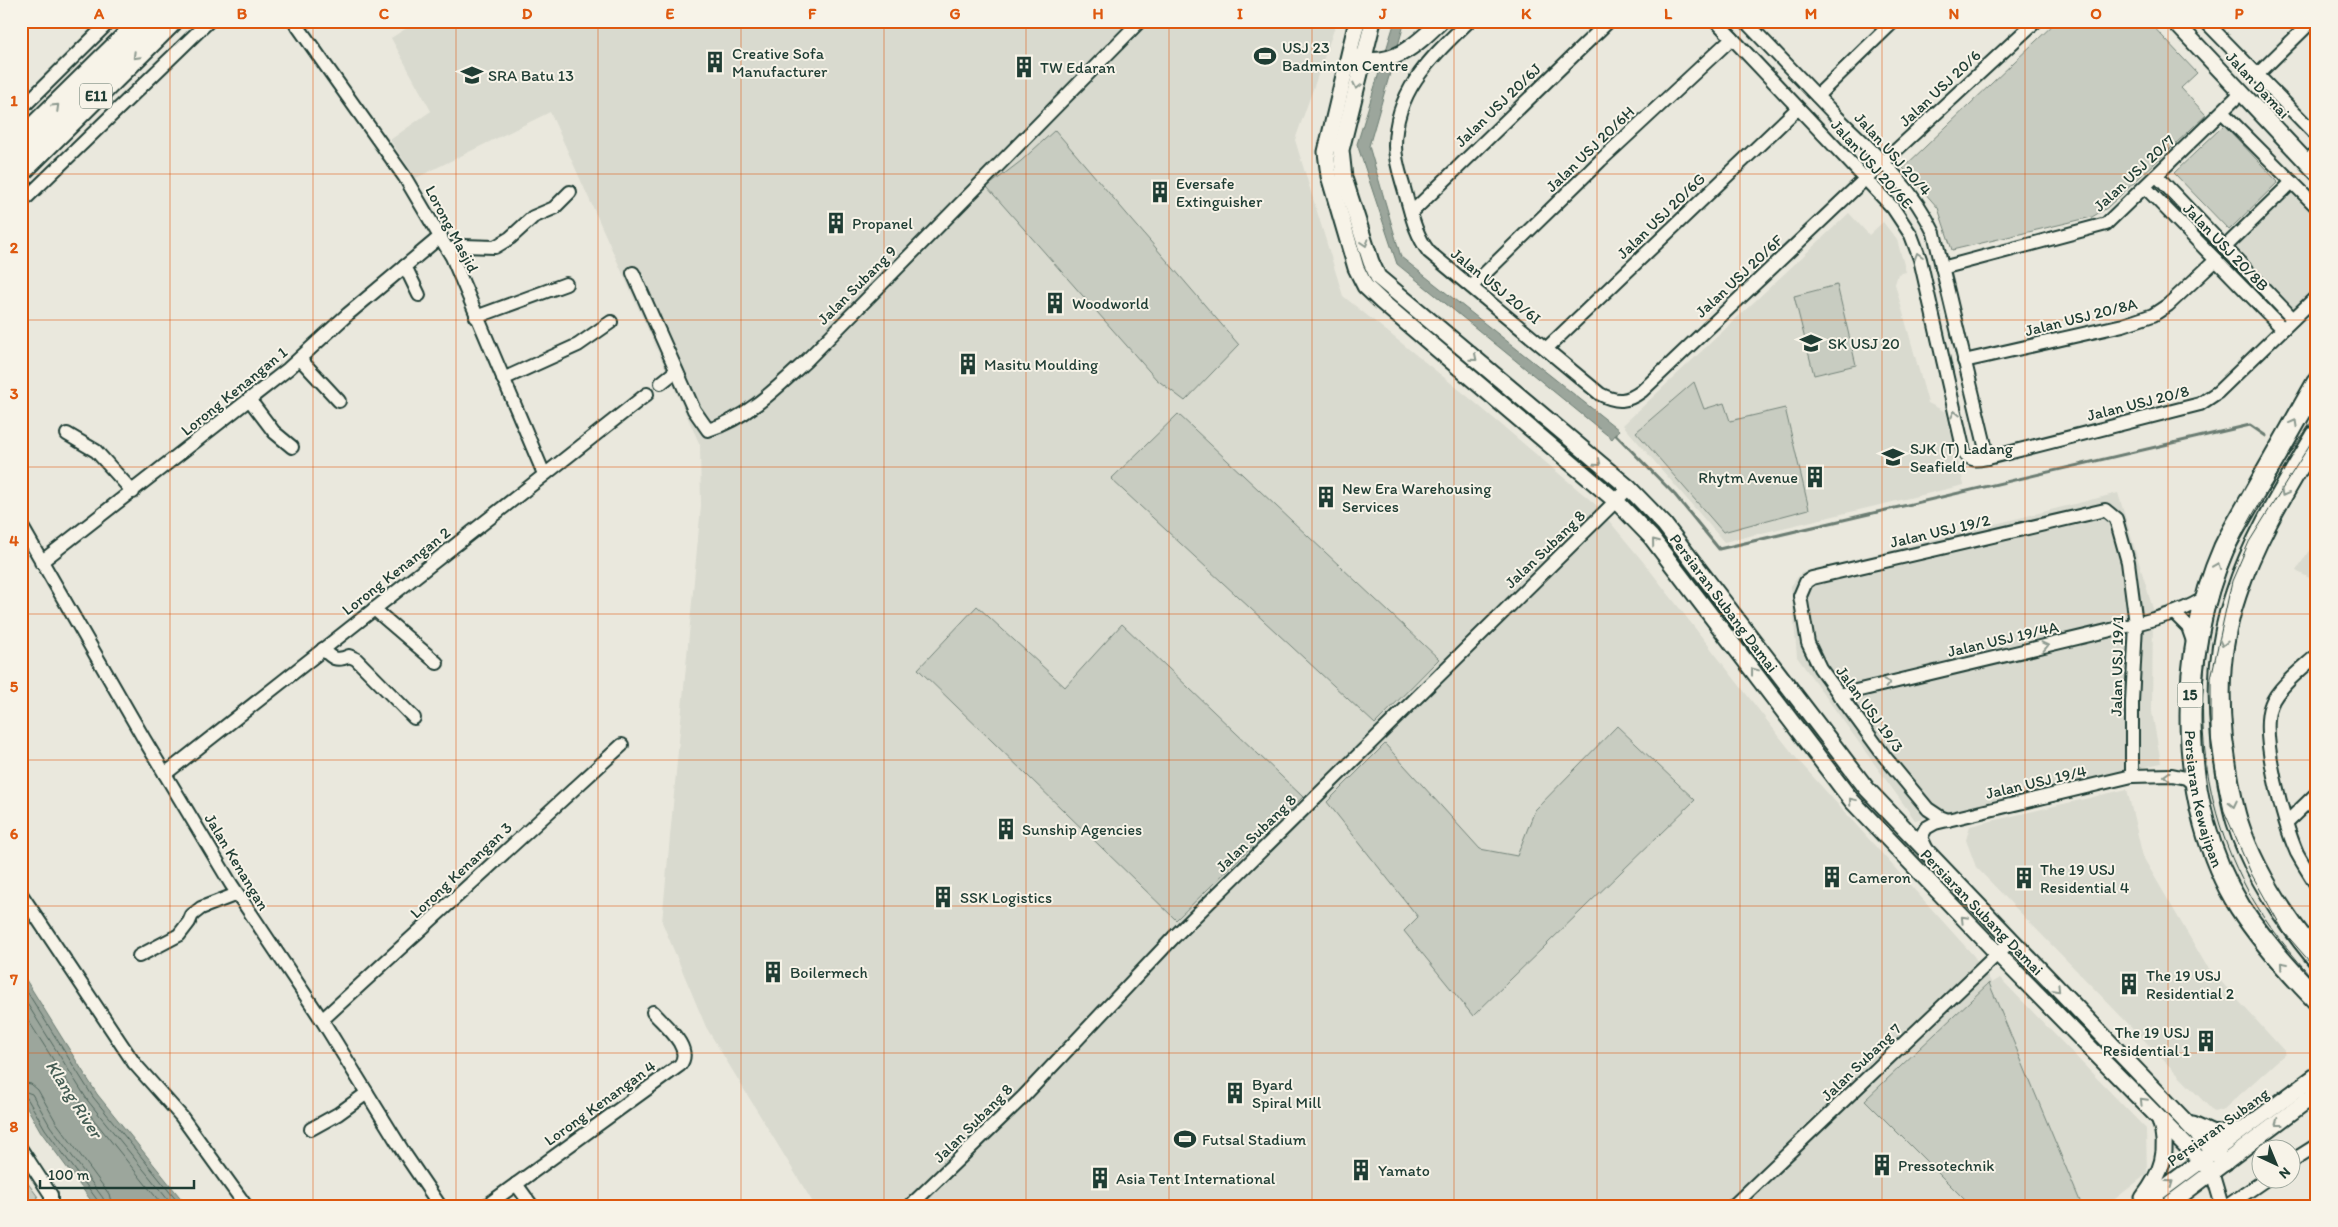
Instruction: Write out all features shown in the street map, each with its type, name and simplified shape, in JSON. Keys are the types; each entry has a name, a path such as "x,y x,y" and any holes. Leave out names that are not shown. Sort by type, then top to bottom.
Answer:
{"highway":[{"name":"E11","path":"21,141 143,21"},
{"name":"E11","path":"21,170 171,21"}],"main road":[{"name":"Persiaran Kewajipan","path":"2317,383 2224,547 2207,596 2194,654 2190,695 2192,739 2198,788 2202,815 2208,836 2240,906 2285,967 2317,1000"},
{"name":"Persiaran Kewajipan","path":"2317,435 2252,551 2235,595 2222,650 2218,688 2227,774 2237,820 2252,856 2274,898 2286,918 2317,958"}],"street":[{"path":"21,109 110,21"},
{"path":"21,203 209,21"},
{"name":"Lorong Masjid","path":"294,21 404,176 441,236 544,474"},
{"name":"Jalan Subang 9","path":"634,273 694,410 708,430 722,426 746,411 806,361 1140,21"},
{"name":"Persiaran Subang Damai","path":"1357,21 1360,58 1342,150 1344,178 1371,262 1378,277 1629,488 1664,524 1867,789 2225,1163"},
{"name":"Persiaran Subang Damai","path":"1373,21 1326,152 1331,185 1356,268 1365,286 1616,502 1651,537 1852,801 1998,954 2212,1172"},
{"path":"1360,58 1388,59 1409,50 1441,21"},
{"name":"Jalan USJ 20/6I","path":"1469,21 1427,61 1416,78 1400,112 1395,147 1417,234 1429,252 1547,348 1600,394 1609,399 1625,401 1634,396"},
{"name":"Jalan USJ 20/6J","path":"1411,213 1609,21"},
{"name":"Jalan USJ 20/6E","path":"1716,21 1893,208 1911,235 1926,282 1964,452 1973,460 1988,458"},
{"path":"1817,96 1894,21"},
{"name":"Jalan USJ 20/6","path":"1865,178 2036,21"},
{"name":"Jalan Damai","path":"2174,21 2313,162"},
{"path":"2205,21 2317,136"},
{"path":"2257,75 2312,21"},
{"name":"Jalan USJ 20/4","path":"1751,24 1817,96 1883,162 1910,192 1928,220 1934,233 1988,458"},
{"name":"Jalan USJ 20/6H","path":"1472,286 1601,160 1732,38"},
{"name":"Jalan USJ 20/7","path":"1942,268 2096,228 2114,217 2242,92"},
{"name":"Jalan USJ 20/6G","path":"1547,348 1798,108"},
{"path":"2222,112 2317,207"},
{"path":"2157,176 2293,319"},
{"name":"Jalan USJ 20/6F","path":"1634,396 1865,178"},
{"path":"2225,247 2292,182"},
{"name":"Jalan USJ 20/8B","path":"2145,188 2283,329"},
{"path":"448,250 462,246 495,247 510,238 533,218 554,208 570,192"},
{"name":"Lorong Kenangan 1","path":"41,562 133,492 300,359 348,314 441,236"},
{"name":"Jalan USJ 20/8A","path":"1964,361 2123,325 2152,315 2177,297 2216,260"},
{"path":"404,266 419,294"},
{"path":"476,317 566,284"},
{"name":"Jalan USJ 20/8","path":"1988,458 2200,404 2218,392 2317,296"},
{"path":"503,379 578,345 610,322"},
{"path":"300,359 339,402"},
{"path":"661,383 676,371"},
{"name":"Lorong Kenangan 2","path":"165,774 647,394"},
{"path":"249,399 274,432 292,447"},
{"path":"68,434 96,452 133,492"},
{"name":"Jalan Subang 8","path":"910,1206 1022,1097 1222,889 1629,488"},
{"name":"Jalan USJ 19/2","path":"1800,596 1806,582 1812,578 2098,510"},
{"name":"Jalan USJ 19/1","path":"2098,510 2105,510 2116,519 2128,562 2136,624 2132,702 2132,776"},
{"name":"Jalan Kenangan","path":"21,525 165,774 237,894 322,1020 404,1153 440,1206"},
{"name":"Jalan USJ 19/3","path":"1800,596 1808,643 1820,668 1885,757 1928,809 1948,820"},
{"name":"Jalan USJ 19/4A","path":"1839,694 2136,624 2174,613 2207,596"},
{"path":"374,609 438,662"},
{"path":"2174,613 2188,627 2193,639 2194,654"},
{"path":"323,649 334,659 341,660 348,656 356,659 414,718"},
{"path":"2317,655 2276,695 2269,711 2267,740 2287,822 2297,852 2317,886"},
{"name":"Lorong Kenangan 3","path":"322,1020 622,745"},
{"name":"Jalan USJ 19/4","path":"1929,854 1922,842 1926,828 1935,823 2132,776 2172,775 2186,778 2198,788"},
{"path":"2287,822 2317,793"},
{"path":"21,894 134,1063 181,1116 246,1206"},
{"path":"139,956 179,935 192,915 201,908 237,894"},
{"name":"Jalan Subang 7","path":"1734,1206 2011,941"},
{"name":"Lorong Kenangan 4","path":"486,1206 685,1060 684,1052 677,1039 653,1012"},
{"name":"Persiaran Subang","path":"2139,1206 2317,1075"},
{"path":"311,1130 338,1114 367,1093"},
{"name":"Persiaran Subang","path":"2167,1206 2317,1093"},
{"path":"2180,1116 2200,1129 2213,1134 2231,1133 2249,1126"},
{"path":"2139,1206 2152,1185 2164,1158 2165,1137 2159,1118"},
{"path":"2300,1156 2317,1145"},
{"path":"21,1149 51,1195 51,1206"},
{"path":"2212,1172 2222,1206"},
{"path":"516,1184 532,1206"},
{"path":"2226,1206 2250,1190"}],"shaded area":[{"path":"418,21 1337,21 1295,140 1343,296 1472,400 1595,504 1645,564 1797,759 1973,955 1992,983 2000,978 2146,1129 2147,1174 2106,1206 815,1206 706,1027 662,922 701,506 700,445 550,112 416,178 390,140 431,111 391,38"},
{"path":"2057,21 2148,21 2197,73 2181,88 2206,115 2107,208 2092,217 1952,250 1938,208 1903,168"},
{"path":"2224,125 2278,182 2229,230 2174,173"},
{"path":"1055,130 1239,345 1185,401 1156,379 987,187 1021,161"},
{"path":"2292,182 2317,207 2317,296 2293,319 2225,247"},
{"name":"SK USJ 20","path":"1849,213 1869,235 1883,222 1897,240 1906,272 1898,274 1895,284 1928,403 1946,412 1964,485 1724,542 1623,425"},
{"path":"1837,285 1856,365 1814,375 1794,296"},
{"path":"1694,382 1704,409 1724,403 1730,421 1785,408 1809,509 1723,532 1636,432"},
{"path":"1178,414 1439,659 1375,724 1111,479"},
{"path":"2118,493 2153,609 2152,712 2161,763 1915,820 1797,657 1791,586 1801,573"},
{"path":"2317,538 2317,582 2296,571"},
{"path":"977,606 1065,687 1122,624 1303,797 1176,920 918,669"},
{"path":"1617,726 1695,800 1473,1016 1404,931 1418,917 1327,802 1385,744 1480,849 1517,856 1535,810"},
{"path":"2127,789 2143,857 2206,965 2286,1053 2224,1109 2214,1112 1976,867 1966,840 1970,826"},
{"path":"1989,983 2082,1206 1971,1206 1865,1100"},
{"path":"21,1174 38,1197 35,1206 21,1206"}],"water":[{"path":"1395,21 1405,21 1369,146 1401,257 1619,430 1612,439 1397,264 1357,144"},
{"name":"Klang River","path":"21,972 97,1094 187,1206 95,1206 41,1132 21,1097"}],"waterway":[{"path":"1616,435 1675,495 1719,549 2250,425 2266,436"}],"tram line":[{"path":"2317,413 2253,514 2226,571 2213,616 2205,662 2203,709 2205,756 2214,803 2228,847 2247,889 2262,914 2288,950 2317,983"},
{"path":"2317,433 2249,542 2232,581 2211,678 2211,748 2224,811 2252,875 2284,932 2317,970"}],"place":[{"name":"USJ 23 Badminton Centre","path":"1265,56"},
{"name":"Creative Sofa Manufacturer","path":"715,62"},
{"name":"TW Edaran","path":"1024,67"},
{"name":"SRA Batu 13","path":"472,75"},
{"name":"Eversafe Extinguisher","path":"1160,192"},
{"name":"Propanel","path":"836,223"},
{"name":"Woodworld","path":"1055,303"},
{"name":"SK USJ 20","path":"1811,343"},
{"name":"Masitu Moulding","path":"968,364"},
{"name":"SJK (T) Ladang Seafield","path":"1893,457"},
{"name":"Rhytm Avenue","path":"1815,477"},
{"name":"New Era Warehousing Services","path":"1326,497"},
{"name":"Sunship Agencies","path":"1006,829"},
{"name":"Cameron","path":"1832,877"},
{"name":"The 19 USJ Residential 4","path":"2024,878"},
{"name":"SSK Logistics","path":"943,897"},
{"name":"Boilermech","path":"773,972"},
{"name":"The 19 USJ Residential 2","path":"2129,984"},
{"name":"The 19 USJ Residential 1","path":"2206,1041"},
{"name":"Byard Spiral Mill","path":"1235,1093"},
{"name":"Futsal Stadium","path":"1185,1139"},
{"name":"Pressotechnik","path":"1882,1165"},
{"name":"Yamato","path":"1361,1170"},
{"name":"Asia Tent International","path":"1100,1178"}]}
